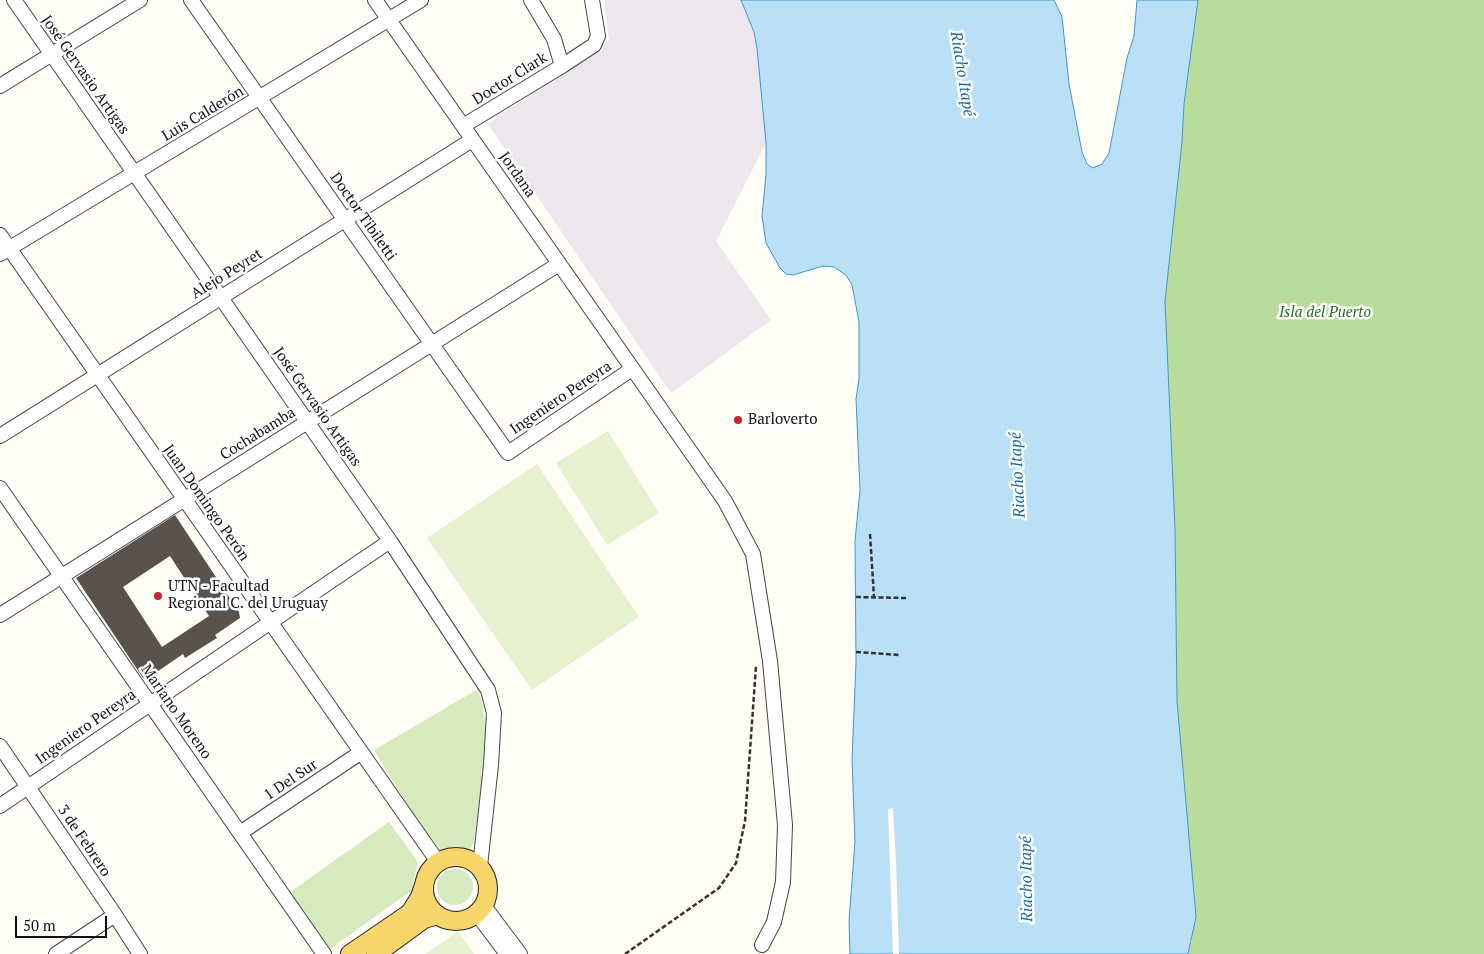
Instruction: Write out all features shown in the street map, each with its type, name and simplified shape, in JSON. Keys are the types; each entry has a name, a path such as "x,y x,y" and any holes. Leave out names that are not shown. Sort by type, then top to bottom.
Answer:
{"main road":[{"path":"350,954 410,913 420,897 424,885 431,869 438,862 446,858 464,857 480,866 486,875 489,885 488,896 480,910 468,919 458,921 438,916 427,902 424,885"},
{"path":"376,954 424,919 438,916"}],"street":[{"name":"José Gervasio Artigas","path":"14,0 390,542 488,690 494,713 494,722 480,866"},
{"path":"0,86 140,0"},
{"name":"Doctor Tibiletti","path":"192,0 508,453"},
{"name":"Jordana","path":"375,0 725,501 754,554 770,661 785,825 783,882 774,922 762,945"},
{"name":"Luis Calderón","path":"5,251 421,0"},
{"name":"Doctor Clark","path":"463,126 562,66 554,39 531,0"},
{"path":"562,66 594,45 598,36 592,0"},
{"name":"Alejo Peyret","path":"0,436 472,140"},
{"name":"Juan Domingo Perón","path":"0,236 5,251 97,375 438,862"},
{"name":"Cochabamba","path":"0,615 559,264"},
{"name":"Ingeniero Pereyra","path":"508,453 632,369"},
{"name":"Mariano Moreno","path":"0,488 324,954"},
{"name":"Ingeniero Pereyra","path":"0,806 390,542"},
{"name":"3 de Febrero","path":"0,746 140,954"},
{"name":"1 Del Sur","path":"240,833 360,753"},
{"path":"480,910 507,954"},
{"path":"480,910 520,954"},
{"path":"56,954 115,915"}],"path":[{"path":"870,534 874,597"},
{"path":"856,597 906,598"},
{"path":"856,652 900,655"},
{"path":"625,954 719,888 736,862 745,821 757,659"}],"shaded area":[{"path":"604,0 741,0 754,32 757,48 766,143 716,241 771,320 671,393 488,124 609,40"}],"green space":[{"name":"Isla del Puerto","path":"1198,0 1484,0 1484,954 1188,954 1192,940 1177,701 1175,529 1165,301 1182,142 1184,104"},
{"path":"608,431 659,513 607,545 556,463"},
{"path":"537,464 639,617 532,690 427,538"},
{"path":"478,689 483,707 487,736 474,844 472,844 471,852 455,848 441,850 414,816 374,750"},
{"path":"389,822 418,862 411,891 330,949 290,892"},
{"path":"455,869 467,875 473,887 467,899 455,905 443,899 437,887 443,875"},
{"path":"458,931 474,954 426,954"}],"water":[{"name":"Riacho Itapé","path":"741,0 1054,0 1062,17 1069,84 1082,152 1087,164 1093,168 1102,164 1109,153 1127,58 1134,36 1137,0 1198,0 1184,104 1182,142 1165,301 1175,529 1177,701 1196,917 1188,954 850,954 849,921 855,841 852,759 856,662 855,541 860,490 856,399 859,379 859,322 852,285 846,275 834,267 823,266 793,275 786,274 780,268 766,243 762,216 766,174 766,143 757,48 754,32"}],"pier":[{"path":"893,808 899,954 893,954 888,809"}],"building":[{"name":"UTN - Facultad Regional C. del Uruguay","path":"175,515 239,612 240,618 215,635 217,638 185,658 183,654 148,678 143,678 76,578","holes":["170,556 209,616 162,647 123,587"]}],"place":[{"name":"Barloverto","path":"738,420"},
{"name":"UTN - Facultad Regional C. del Uruguay","path":"158,596"}]}
